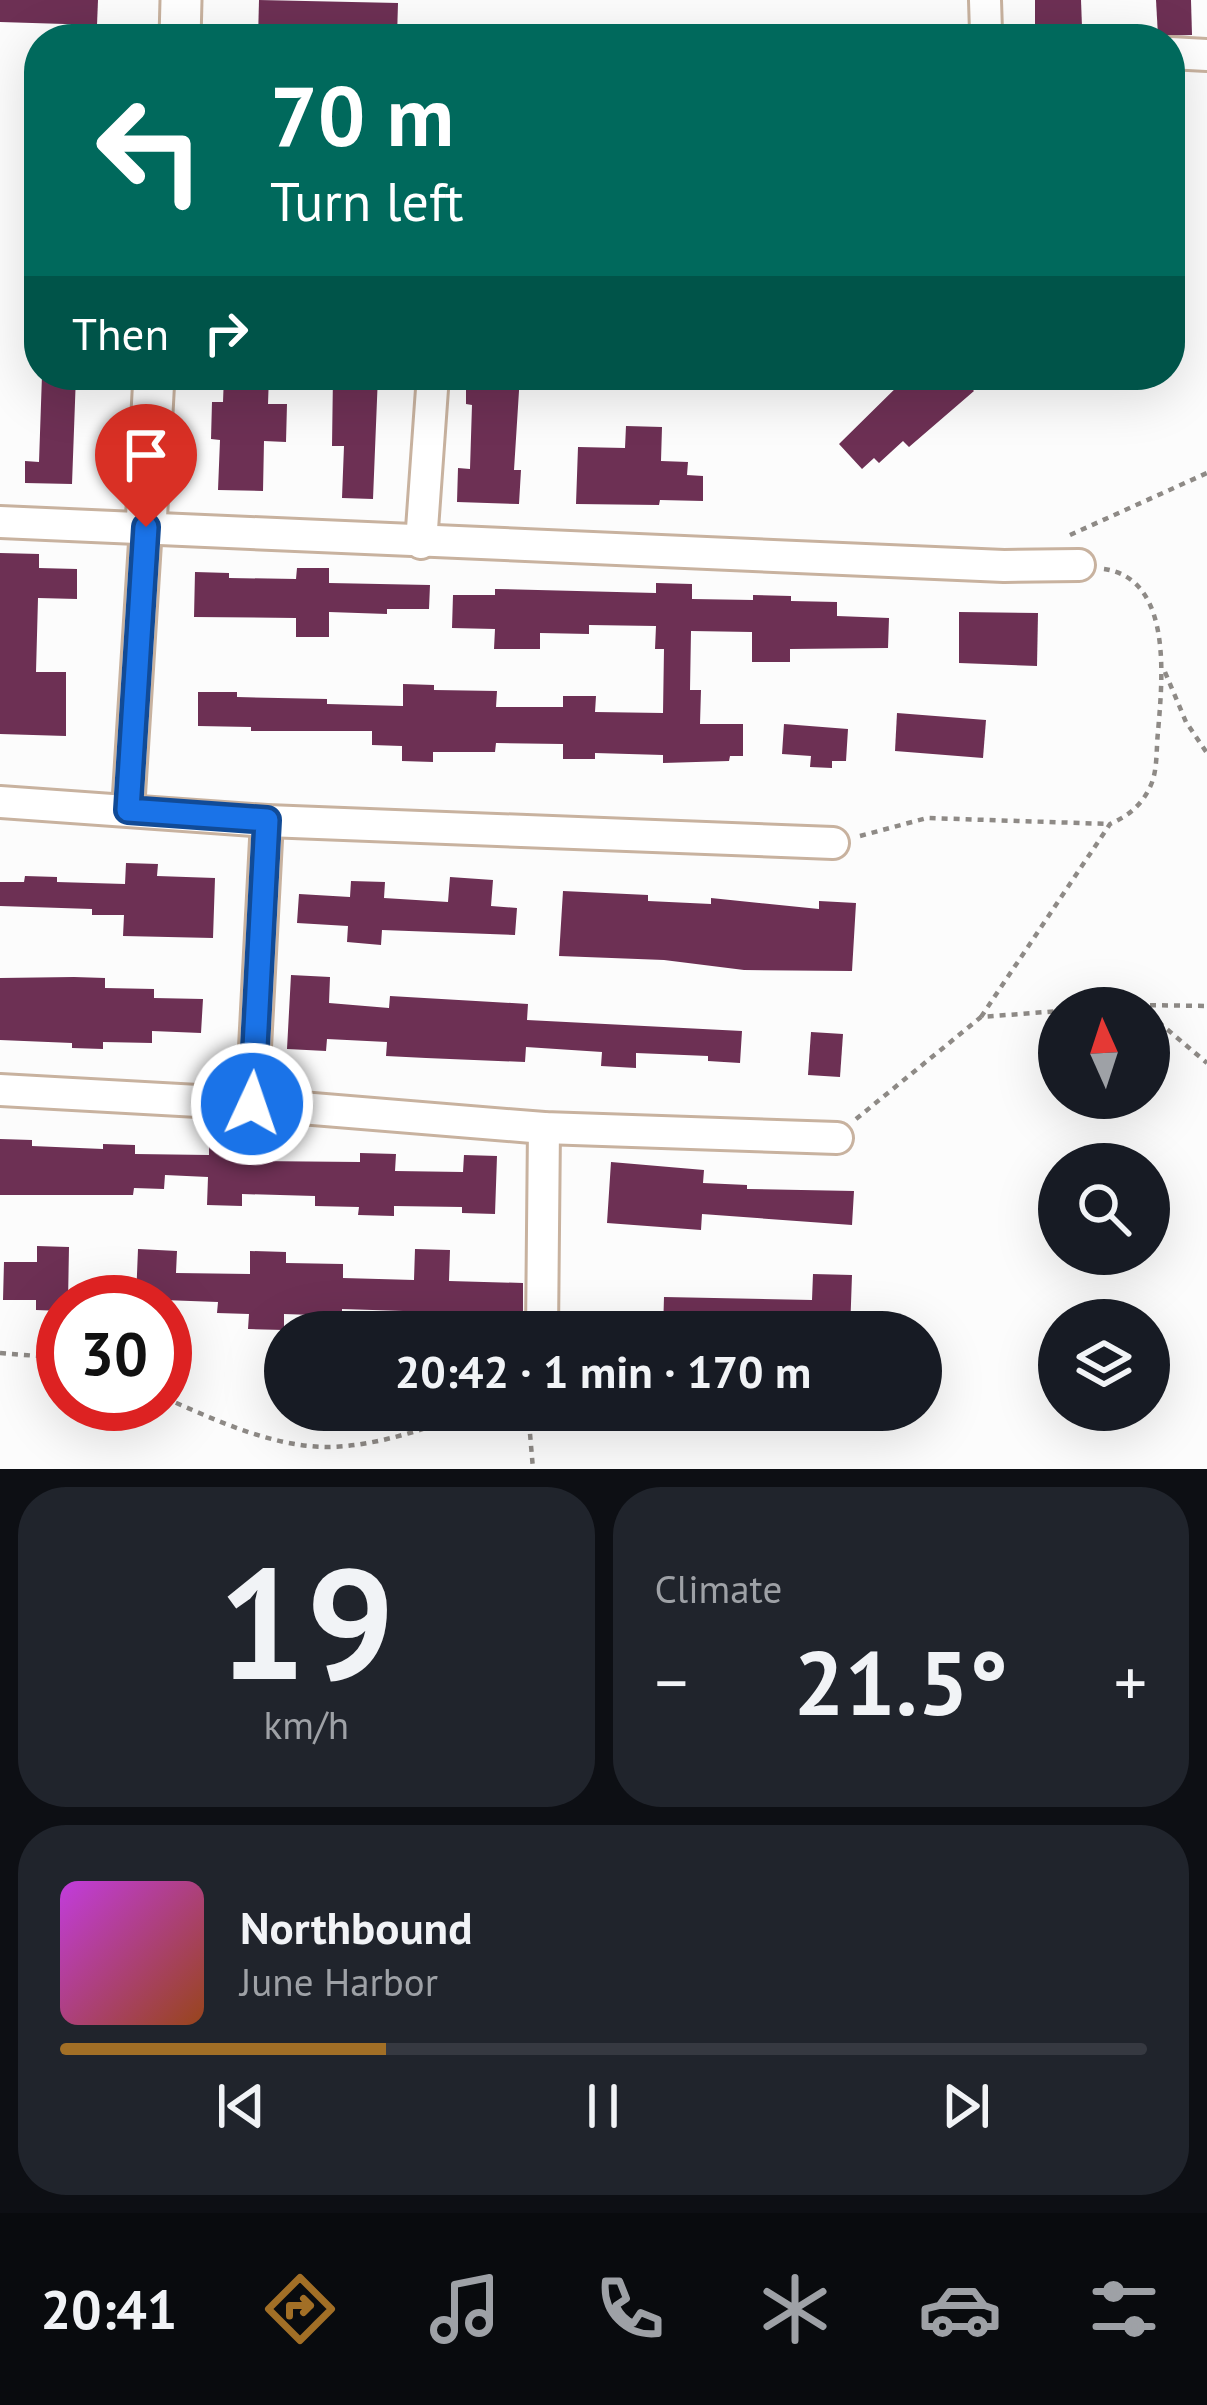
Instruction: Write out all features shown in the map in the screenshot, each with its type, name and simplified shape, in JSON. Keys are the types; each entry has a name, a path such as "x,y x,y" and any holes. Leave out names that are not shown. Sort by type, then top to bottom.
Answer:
{"street":[{"path":"128,810 153,390"},
{"path":"421,543 432,390"},
{"path":"0,522 421,543 1079,565"},
{"path":"0,802 267,820 833,843"},
{"path":"252,1104 267,820"},
{"path":"0,1090 544,1128 837,1138"},
{"path":"542,1311 544,1128"}],"path":[{"path":"1060,540 1207,472"},
{"path":"1079,565 1114,570 1136,584 1153,612 1163,667 1186,722 1207,753"},
{"path":"833,843 927,818 1110,824 1128,816 1154,782 1163,667"},
{"path":"837,1138 874,1100 927,1064 981,1017 1110,824"},
{"path":"1170,1006 1207,1006"},
{"path":"981,1017 1038,1013"},
{"path":"1170,1032 1207,1063"},
{"path":"0,1353 36,1356"},
{"path":"192,1409 261,1436 324,1447 419,1431"},
{"path":"529,1431 532,1469"}],"building":[{"path":"0,0 98,0 97,24 0,22"},
{"path":"259,0 398,3 397,24 258,24"},
{"path":"1035,0 1081,0 1082,24 1035,24"},
{"path":"1156,0 1191,0 1192,35 1185,35 1185,24 1157,24"},
{"path":"41,390 75,390 72,484 25,483 25,461 39,462"},
{"path":"223,390 268,390 268,404 287,404 286,442 264,441 263,491 218,490 220,440 211,439 212,402 223,402"},
{"path":"333,390 377,390 373,499 342,498 344,446 332,446"},
{"path":"466,390 519,390 514,470 521,470 519,504 457,502 458,468 470,469 472,405 466,404"},
{"path":"894,390 974,391 909,447 903,441 879,463 874,458 862,469 839,444"},
{"path":"626,426 662,427 661,461 688,462 687,475 703,476 703,501 576,504 578,447 625,448"},
{"path":"0,553 39,554 39,568 77,569 77,599 38,598 36,672 66,672 66,736 0,734"},
{"path":"297,568 329,568 329,583 430,585 429,609 387,609 387,614 329,612 329,637 296,637 296,618 194,617 195,572 229,573 229,578 296,579"},
{"path":"656,583 692,584 692,599 753,600 753,595 837,602 837,616 889,618 888,648 790,649 790,662 752,662 752,632 691,631 690,690 701,690 700,724 743,724 743,756 730,756 729,761 663,763 663,755 595,753 595,759 563,759 563,744 496,743 495,752 433,752 433,762 402,761 402,746 372,745 372,731 198,726 198,692 403,706 403,684 434,685 434,690 497,691 496,707 563,707 563,696 596,696 595,712 663,713 664,649 655,649 656,626 589,625 589,634 540,633 540,649 494,649 495,629 452,628 453,595 495,595 495,589 656,593"},
{"path":"959,612 1038,613 1037,666 959,663"},
{"path":"897,713 986,720 983,758 895,751"},
{"path":"784,724 848,729 846,761 832,761 832,768 810,767 811,756 782,754"},
{"path":"126,863 158,864 157,876 215,878 213,938 123,936 124,915 92,915 92,909 0,906 0,882 24,882 25,876 125,884"},
{"path":"450,877 493,880 491,906 517,908 515,935 382,930 381,945 347,942 348,926 297,923 299,894 350,897 351,881 385,882 384,898 448,902"},
{"path":"563,891 648,895 648,901 711,904 711,898 819,909 819,901 856,903 852,971 744,970 664,960 559,956"},
{"path":"291,975 330,977 329,1003 389,1008 390,996 528,1004 527,1020 742,1031 740,1063 708,1061 708,1056 636,1053 636,1068 601,1066 602,1052 526,1047 525,1062 386,1056 387,1042 327,1039 326,1051 287,1049"},
{"path":"0,978 105,978 105,988 154,989 154,998 203,999 201,1033 152,1031 152,1043 103,1042 103,1049 0,1040"},
{"path":"811,1032 843,1034 840,1077 808,1075"},
{"path":"0,1139 32,1140 32,1146 103,1149 103,1144 135,1145 135,1154 209,1155 209,1143 243,1144 243,1161 360,1162 360,1153 396,1154 395,1171 463,1172 464,1155 497,1156 495,1214 462,1213 462,1207 394,1206 394,1216 358,1215 359,1207 315,1206 315,1196 242,1194 242,1206 207,1205 208,1177 165,1175 164,1189 134,1188 133,1195 0,1195"},
{"path":"611,1162 704,1170 703,1183 747,1185 747,1189 854,1191 852,1225 702,1214 701,1230 607,1223"},
{"path":"37,1246 69,1247 68,1275 36,1275 36,1300 3,1300 4,1262 37,1262"},
{"path":"138,1249 177,1251 176,1273 250,1274 250,1251 286,1252 286,1263 343,1264 343,1278 414,1280 415,1249 450,1250 449,1281 523,1283 523,1311 264,1311 264,1329 248,1329 249,1314 217,1313 218,1302 192,1301 192,1275 137,1275"},
{"path":"813,1274 852,1275 851,1311 664,1311 664,1297 812,1300"}],"route":[{"path":"146,527 128,810 267,820 252,1104"}]}
